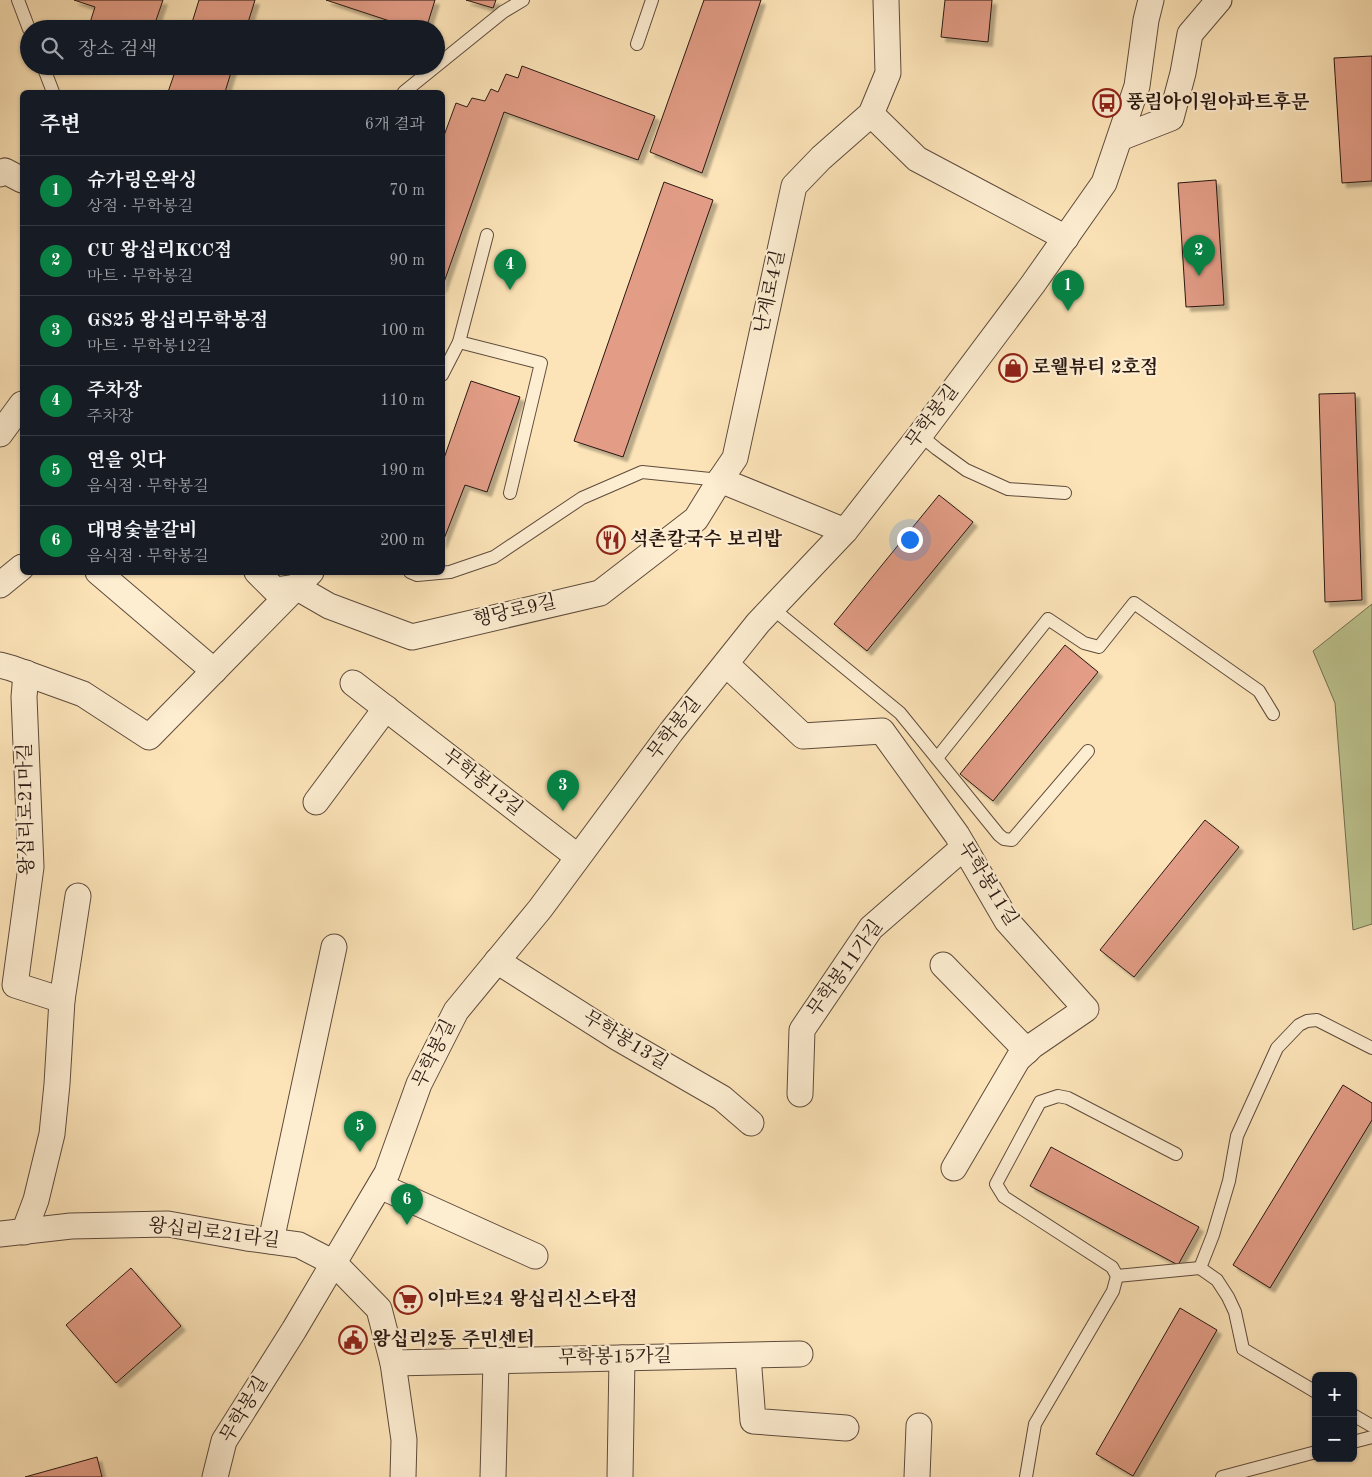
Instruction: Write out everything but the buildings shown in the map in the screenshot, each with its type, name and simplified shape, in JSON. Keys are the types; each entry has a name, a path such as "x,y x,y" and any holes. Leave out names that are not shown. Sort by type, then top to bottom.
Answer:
{"street":[{"name":"난계로4길","path":"720,480 735,458 794,186 821,158 871,114 888,73 886,0"},
{"name":"무학봉길","path":"215,1477 224,1441 294,1330 387,1173 419,1084 456,1011 540,909 672,732 726,664 772,608 845,531 920,435 1033,284 1104,183 1137,86 1150,0"},
{"path":"1120,138 1171,118 1183,73 1190,34 1219,0"},
{"path":"871,114 917,158 1066,238"},
{"path":"0,174 5,171 20,179"},
{"path":"0,434 20,407"},
{"path":"720,480 845,531"},
{"name":"행당로9길","path":"303,580 329,606 412,637 600,592 696,519 720,480"},
{"path":"0,585 20,569"},
{"path":"102,575 214,671"},
{"path":"260,575 275,590 303,580"},
{"path":"0,665 83,694 149,737 303,580"},
{"name":"무학봉11길","path":"726,664 803,736 882,731 964,847 1007,921 1086,1009 1018,1059 954,1168"},
{"name":"왕십리로21마길","path":"26,673 24,697 31,867 15,985 62,1000"},
{"name":"무학봉12길","path":"353,683 578,857"},
{"path":"316,802 386,708"},
{"name":"무학봉11가길","path":"800,1094 802,1030 871,928 964,847"},
{"path":"12,1233 36,1200 52,1134 62,1000 78,896"},
{"path":"271,1241 334,947"},
{"name":"무학봉13길","path":"497,961 618,1038 722,1098 751,1123"},
{"path":"943,965 1027,1051"},
{"path":"380,1186 535,1256"},
{"name":"왕십리로21라길","path":"12,1233 71,1226 168,1224 299,1245 334,1263"},
{"path":"334,1263 379,1310 393,1363 404,1440 403,1477"},
{"name":"무학봉15가길","path":"393,1363 800,1354"},
{"path":"748,1356 753,1421 846,1428"},
{"path":"620,1477 622,1358"},
{"path":"493,1477 496,1361"},
{"path":"917,1477 919,1426"}],"lane":[{"path":"18,0 26,20"},
{"path":"445,59 503,12 523,0"},
{"path":"637,44 652,0"},
{"path":"47,75 53,90"},
{"path":"406,90 425,75"},
{"path":"445,369 459,342 487,235"},
{"path":"459,342 541,363 510,493"},
{"path":"920,435 966,470 1008,490 1065,493"},
{"path":"445,572 494,557 582,498 642,472 720,480"},
{"path":"937,758 1048,619 1084,642 1099,647 1134,603 1259,691 1273,714"},
{"path":"772,608 900,713 1004,839 1012,840 1088,751"},
{"path":"1200,1268 1213,1235 1229,1181 1236,1136 1277,1048 1299,1025 1317,1020 1372,1048"},
{"path":"1026,1477 1035,1424 1113,1291 1117,1276 1112,1267 1004,1197 996,1184 1040,1102 1058,1096 1068,1098 1176,1154"},
{"path":"1117,1276 1200,1268 1217,1280 1228,1296 1235,1312 1243,1349 1312,1390"},
{"path":"1356,1417 1372,1426"},
{"path":"1357,1441 1372,1437"},
{"path":"1222,1477 1312,1453"}],"green space":[{"path":"1372,604 1372,924 1353,930 1335,703 1313,651"}],"place":[{"name":"풍림아이원아파트후문","path":"1107,103"},
{"name":"CU 왕십리KCC점","path":"1199,276"},
{"name":"주차장","path":"510,290"},
{"name":"슈가링온왁싱","path":"1068,311"},
{"name":"로웰뷰티 2호점","path":"1013,368"},
{"name":"석촌칼국수 보리밥","path":"611,540"},
{"name":"GS25 왕십리무학봉점","path":"563,811"},
{"name":"연을 잇다","path":"360,1152"},
{"name":"대명숯불갈비","path":"407,1225"},
{"name":"이마트24 왕십리신스타점","path":"408,1300"},
{"name":"왕십리2동 주민센터","path":"353,1340"}]}
